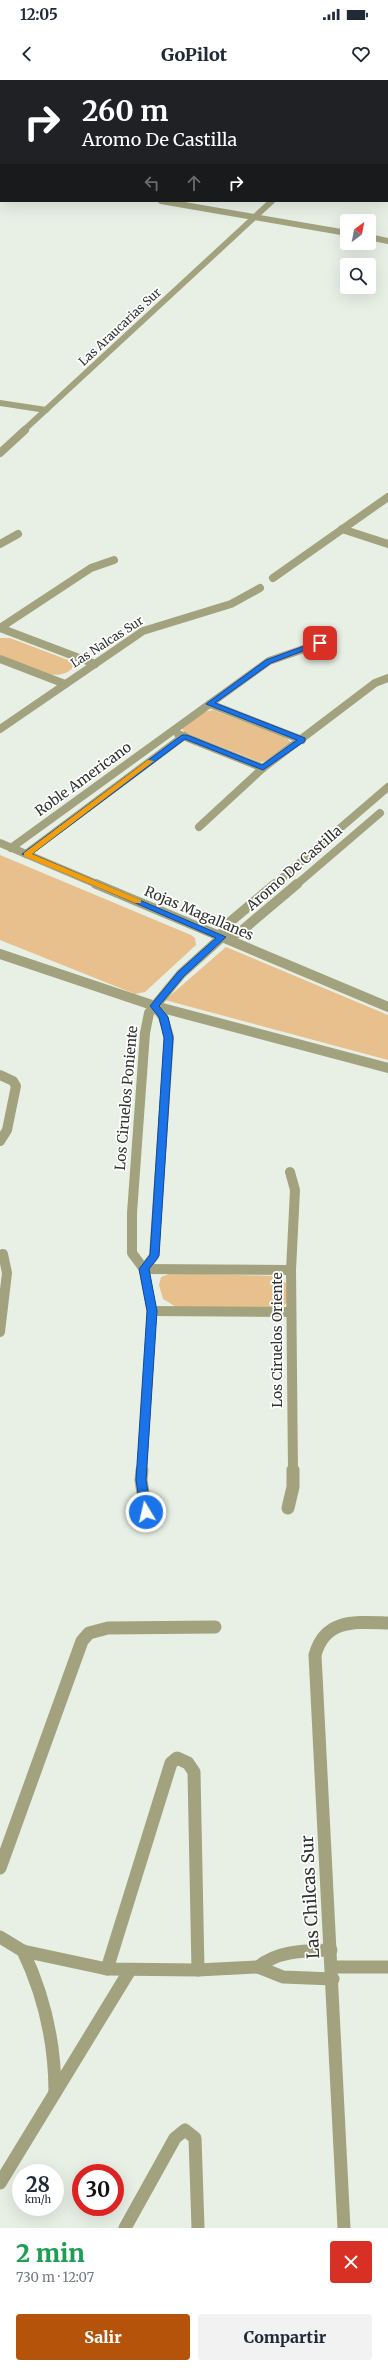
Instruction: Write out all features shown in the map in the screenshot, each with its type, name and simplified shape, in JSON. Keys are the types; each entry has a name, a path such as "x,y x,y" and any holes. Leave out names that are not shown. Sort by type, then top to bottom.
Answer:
{"street":[{"path":"167,202 340,233"},
{"name":"Las Araucarias Sur","path":"0,453 271,202"},
{"path":"376,238 388,241"},
{"path":"0,403 46,410"},
{"path":"273,578 388,497"},
{"path":"342,529 388,544"},
{"path":"0,544 18,534"},
{"path":"0,628 91,568 114,560"},
{"name":"Las Nalcas Sur","path":"0,729 143,631 161,624 221,609 260,588"},
{"path":"0,628 95,664"},
{"name":"Roble Americano","path":"11,848 269,661 320,643"},
{"path":"0,659 65,684"},
{"path":"199,827 263,768 302,740 375,683 388,678"},
{"path":"210,704 302,740"},
{"path":"171,731 263,768"},
{"name":"Roble Americano","path":"26,854 184,736"},
{"name":"Aromo De Castilla","path":"222,937 224,926 388,787"},
{"name":"Aromo De Castilla","path":"363,807 384,814"},
{"name":"Aromo De Castilla","path":"154,1006 181,974 222,937 239,933 384,814"},
{"name":"Rojas Magallanes","path":"0,843 388,1007"},
{"path":"0,954 154,1006 388,1068"},
{"path":"144,1269 154,1256 169,1038 163,1017 154,1006"},
{"name":"Los Ciruelos Poniente","path":"146,1512 141,1480 152,1311 144,1269 132,1253 132,1213 146,1033 149,1013 154,1006"},
{"path":"0,1141 7,1130 16,1086 3,1077"},
{"name":"Los Ciruelos Oriente","path":"288,1508 293,1487 291,1270 295,1190 290,1172"},
{"path":"0,1332 7,1273 3,1254"},
{"path":"144,1269 291,1270"},
{"path":"152,1311 291,1312"},
{"name":"Las Chilcas Sur","path":"344,2228 316,1648 322,1636 336,1626 344,1624 388,1623"},
{"path":"0,1868 82,1641 89,1633 108,1628 215,1627"},
{"path":"108,1969 171,1763 178,1758 188,1762 194,1772 198,1970"},
{"path":"0,1937 23,1951 108,1969 198,1970 258,1967 283,1977 388,1967"},
{"path":"258,1967 264,1960 279,1954 331,1950"},
{"path":"23,1951 42,1991 48,2012 56,2066 55,2094"},
{"path":"0,2183 130,1970"},
{"path":"124,2228 175,2138 179,2132 185,2130 195,2138 198,2228"}],"shaded area":[{"path":"0,638 10,638 68,660 72,662 73,667 67,673 58,675 38,672 27,668 0,656"},
{"path":"213,710 286,737 291,743 267,761 260,762 184,732 182,728 203,712"},
{"path":"0,855 191,935 195,938 196,945 145,992 135,994 0,940"},
{"path":"226,947 388,1015 388,1060 165,1000"},
{"path":"172,1273 276,1276 286,1283 288,1302 280,1309 176,1307 163,1299 159,1285 161,1277"}],"slow traffic":[{"path":"138,902 26,854 151,761"}],"route":[{"path":"146,1512 141,1480 152,1311 144,1269 154,1256 158,1218 169,1038 163,1017 154,1006 181,974 222,937 26,854 184,736 263,768 302,740 210,704 269,661 320,643"}]}
